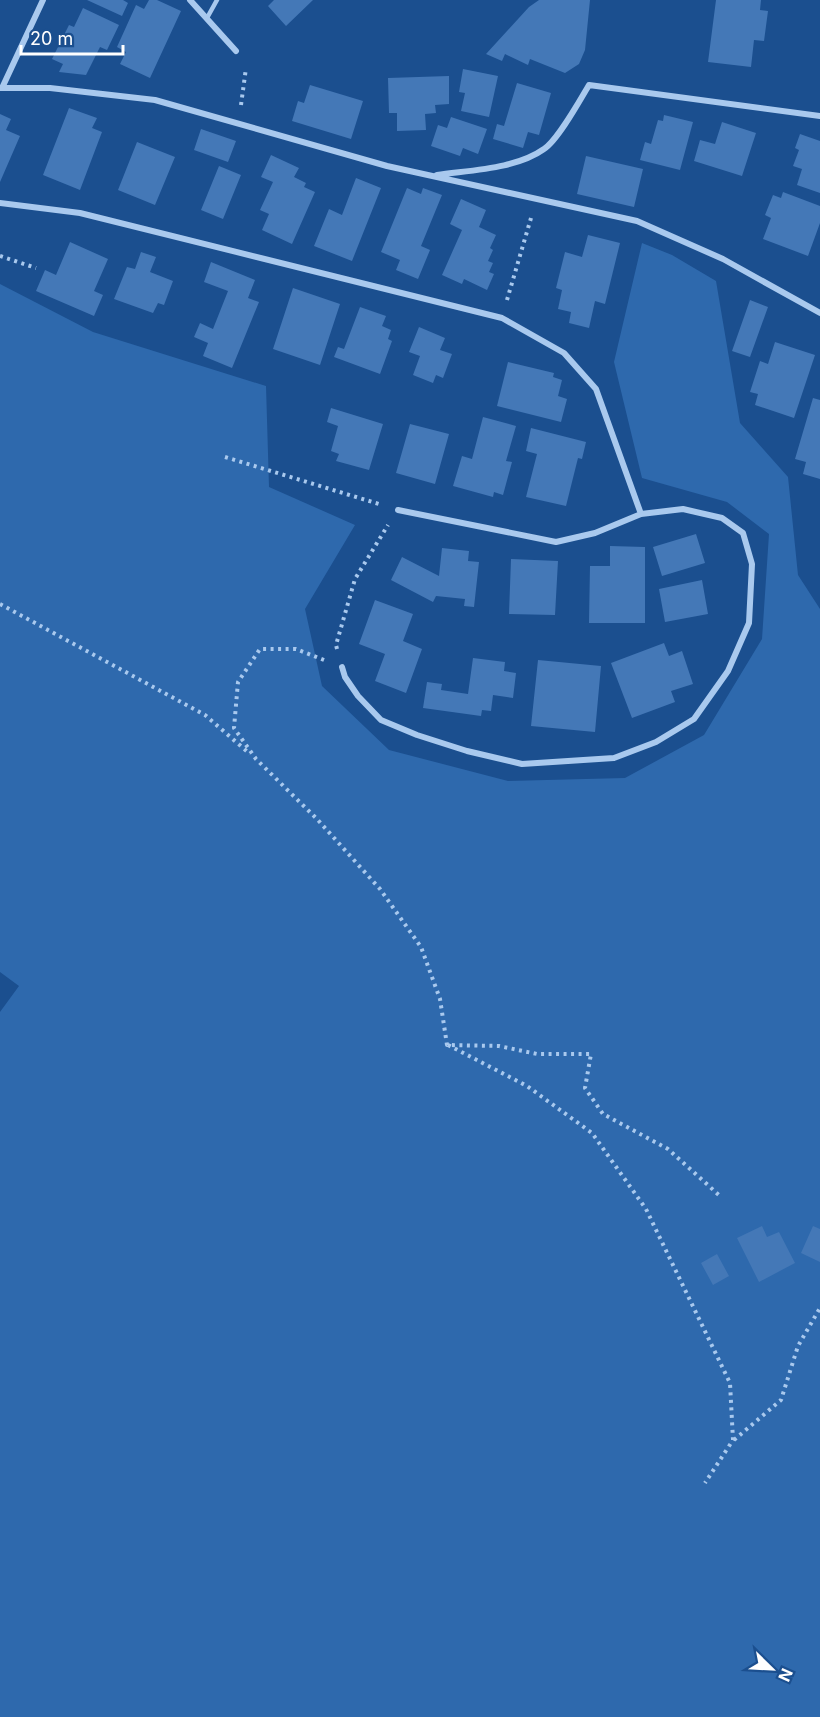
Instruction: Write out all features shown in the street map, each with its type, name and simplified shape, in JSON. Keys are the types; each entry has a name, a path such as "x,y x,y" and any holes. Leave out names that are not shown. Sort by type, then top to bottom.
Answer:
{"street":[{"path":"43,0 1,88 50,88 155,100 387,166 637,221 723,258 820,313"},
{"path":"190,0 236,51"},
{"path":"431,176 510,165 545,149 573,113 589,85 820,116"},
{"path":"0,203 80,213 502,318 564,353 596,389 641,514"},
{"path":"342,668 345,677 358,696 381,720 467,752 522,764 614,758 656,742 694,719 728,671 749,623 752,564 743,533 722,518 683,509 641,514 594,533 556,542 398,510"}],"lane":[{"path":"207,18 217,0"}],"path":[{"path":"236,51 246,66 238,123"},
{"path":"502,318 537,199"},
{"path":"0,256 36,268"},
{"path":"225,457 398,510 355,579 336,645 342,668"},
{"path":"0,604 205,715 256,759 317,819 380,890 421,947 440,999 447,1045"},
{"path":"256,759 234,728 238,682 260,649 296,649 342,668"},
{"path":"447,1045 499,1046 537,1054 591,1054 585,1088 603,1114 668,1149 720,1196"},
{"path":"447,1045 527,1086 592,1133 646,1209 730,1383 733,1440"},
{"path":"705,1483 733,1440 781,1400 798,1347 820,1308"}],"shaded area":[{"path":"642,243 672,255 716,281 740,423 788,477 798,575 820,609 820,1717 0,1717 0,1012 19,986 0,972 0,284 93,332 266,386 269,487 355,525 305,609 322,686 389,750 508,781 625,778 704,735 762,639 769,534 727,502 642,478 614,362"}],"building":[{"path":"87,0 123,0 128,3 122,16"},
{"path":"149,0 157,0 181,11 150,78 120,64 126,52 117,47 136,5 144,9"},
{"path":"274,0 313,0 286,26 268,6"},
{"path":"539,0 590,0 585,50 579,64 565,73 530,59 528,65 505,54 502,61 486,54 529,7"},
{"path":"716,0 761,0 760,10 768,11 764,41 754,40 751,67 708,62"},
{"path":"83,8 119,25 107,50 100,47 86,75 59,72 63,64 52,59 69,25 74,27"},
{"path":"463,69 498,76 489,117 461,111 465,93 459,92"},
{"path":"449,76 449,104 435,105 436,113 425,114 426,130 397,131 397,113 389,113 388,78"},
{"path":"517,83 551,93 539,135 528,132 523,148 493,139 497,124 504,126"},
{"path":"310,85 363,101 351,139 292,121 298,101 304,103"},
{"path":"69,108 97,118 92,128 102,132 80,190 43,175"},
{"path":"0,114 11,119 6,130 20,136 0,182"},
{"path":"664,115 693,122 680,170 640,160 645,142 651,144 658,120 663,121"},
{"path":"451,117 487,129 478,154 463,148 460,156 431,146 438,125 447,128"},
{"path":"722,122 756,133 742,176 694,161 700,140 715,144"},
{"path":"201,129 236,141 228,162 194,150"},
{"path":"800,134 820,141 820,193 797,185 802,169 793,166 799,150 795,148"},
{"path":"137,142 175,157 155,205 118,190"},
{"path":"271,155 299,168 294,177 306,183 304,187 315,192 292,244 262,230 269,214 260,210 273,182 261,177"},
{"path":"586,156 643,169 634,207 577,194"},
{"path":"219,166 241,175 223,219 201,210"},
{"path":"356,178 381,188 352,261 314,246 329,209 342,215"},
{"path":"407,188 421,194 423,188 442,195 421,246 430,250 418,279 396,270 400,260 381,252"},
{"path":"783,192 820,206 820,223 808,256 763,239 771,218 765,215 773,195 781,198"},
{"path":"461,199 486,210 479,227 496,235 490,248 493,250 488,261 493,263 489,272 494,274 487,290 464,279 462,284 442,275 462,230 450,224"},
{"path":"588,235 620,243 605,304 595,301 589,328 569,323 571,312 558,309 562,290 556,288 565,252 582,257"},
{"path":"70,242 108,259 94,291 103,295 94,316 36,291 45,270 56,275"},
{"path":"141,252 156,257 150,272 173,281 164,305 158,303 153,313 114,299 127,267 135,269"},
{"path":"211,262 255,280 248,298 259,302 232,368 203,356 208,343 194,337 200,323 213,329 228,291 204,282"},
{"path":"293,288 340,304 320,365 273,349"},
{"path":"750,300 768,307 750,357 732,351"},
{"path":"360,307 386,316 382,326 391,330 388,339 392,341 380,374 334,357 338,347 344,349"},
{"path":"419,327 445,338 440,350 452,354 443,378 436,375 433,383 413,375 420,356 409,352"},
{"path":"775,342 815,355 794,418 755,405 758,394 750,392 760,361 768,364"},
{"path":"508,362 554,373 553,377 562,380 558,396 567,399 561,422 497,406"},
{"path":"813,398 820,400 820,479 803,474 806,462 795,459"},
{"path":"331,408 383,424 369,470 336,461 339,454 331,451 338,426 327,422"},
{"path":"483,417 516,426 506,461 512,462 503,495 494,492 493,497 453,486 462,456 472,459"},
{"path":"410,424 449,434 435,484 396,473"},
{"path":"531,428 586,442 582,459 578,458 566,506 526,497 537,454 526,451"},
{"path":"696,534 705,563 662,576 653,547"},
{"path":"610,546 645,547 645,623 589,623 590,566 610,566"},
{"path":"442,548 469,551 468,561 479,562 474,607 464,606 465,599 436,596 433,602 391,580 402,557 439,576"},
{"path":"511,559 558,561 555,615 509,614"},
{"path":"702,580 708,614 665,622 659,589"},
{"path":"375,600 413,614 403,641 422,649 406,693 375,681 385,654 359,644"},
{"path":"664,643 669,656 682,651 693,684 671,691 675,702 632,718 611,663"},
{"path":"473,658 505,662 504,671 516,673 513,698 493,695 491,711 482,710 481,716 423,708 427,682 442,684 441,690 468,694"},
{"path":"538,660 601,666 595,732 531,726"},
{"path":"762,1226 767,1237 779,1232 795,1263 759,1282 737,1238"},
{"path":"813,1226 820,1229 820,1262 801,1253"},
{"path":"717,1254 729,1276 713,1285 701,1263"}]}
